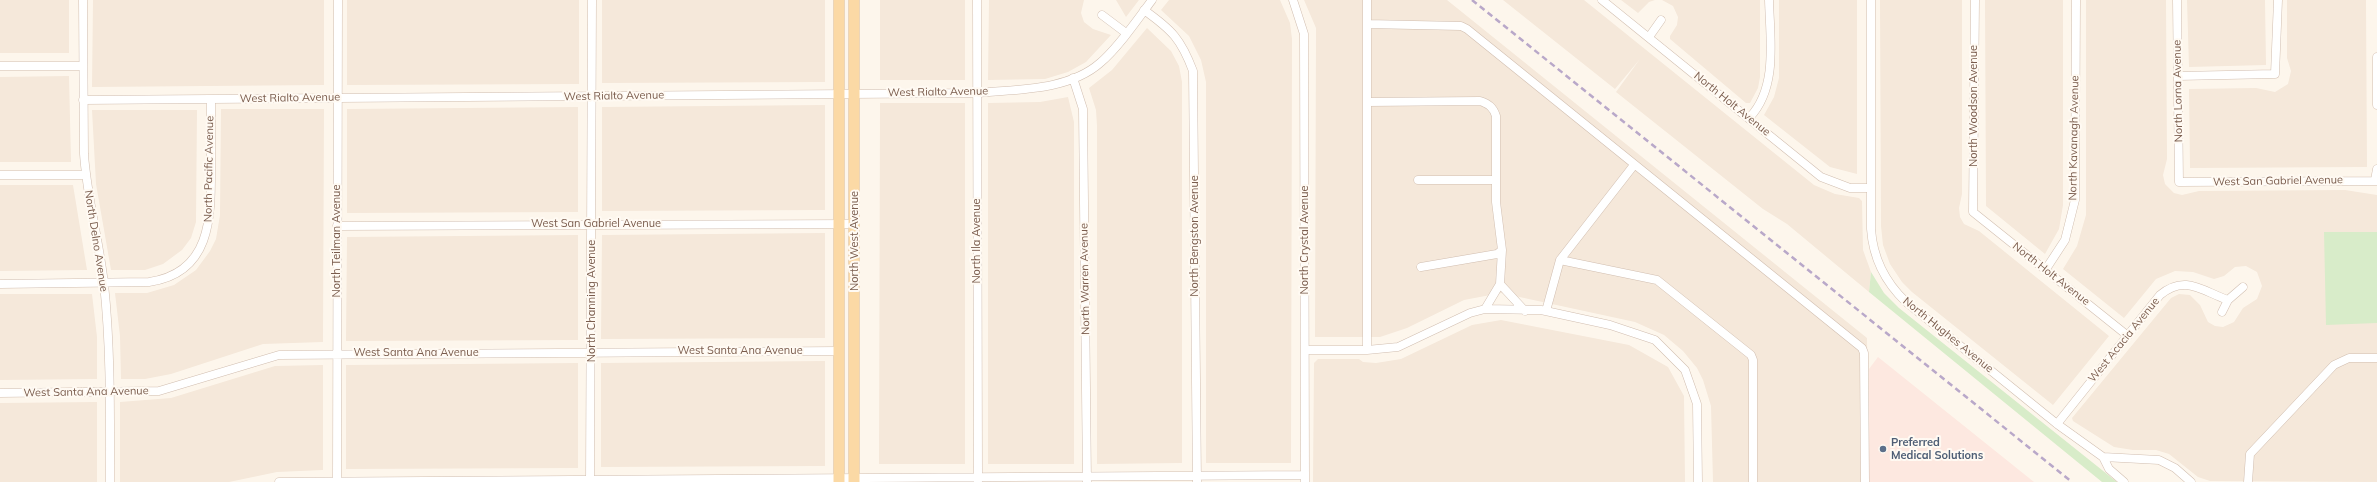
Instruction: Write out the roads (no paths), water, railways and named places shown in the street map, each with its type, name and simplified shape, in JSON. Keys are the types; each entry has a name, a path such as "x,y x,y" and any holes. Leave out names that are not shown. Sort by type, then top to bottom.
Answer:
{"main road":[{"name":"North West Avenue","path":"839,0 839,480"},
{"name":"North West Avenue","path":"854,0 854,480"}],"street":[{"name":"North Delno Avenue","path":"83,0 85,175 104,283 110,392 110,482"},
{"name":"North Teilman Avenue","path":"337,482 338,0"},
{"name":"North Channing Avenue","path":"590,481 592,0"},
{"name":"North Ila Avenue","path":"977,0 978,480"},
{"name":"West Rialto Avenue","path":"83,100 977,93 1046,86 1073,78 1100,64 1152,0"},
{"name":"North Crystal Avenue","path":"1293,0 1304,34 1304,478"},
{"path":"1367,0 1367,350"},
{"name":"North Holt Avenue","path":"1602,0 1750,117 1821,176 1834,184 1850,188 1870,188"},
{"path":"1750,117 1763,100 1768,82 1769,0"},
{"name":"North Hughes Avenue","path":"1871,0 1870,188 1872,243 1881,270 1897,293 2057,424 2103,457"},
{"name":"North Woodson Avenue","path":"1973,212 1975,0"},
{"name":"North Kavanagh Avenue","path":"2046,269 2065,240 2075,200 2076,0"},
{"name":"North Lorna Avenue","path":"2177,0 2179,182"},
{"path":"2178,76 2275,74 2278,0"},
{"name":"North Bengston Avenue","path":"1144,10 1168,28 1184,46 1193,71 1197,479"},
{"path":"1102,15 1126,33"},
{"path":"1649,38 1661,20"},
{"path":"1367,24 1461,26 1467,29 1862,348 1864,353 1865,482"},
{"path":"2377,57 2377,104"},
{"path":"0,66 83,66"},
{"name":"North Warren Avenue","path":"1073,78 1083,109 1087,479"},
{"name":"North Pacific Avenue","path":"104,283 159,280 179,271 193,259 204,241 210,220 211,99"},
{"path":"1367,102 1480,101 1488,104 1493,109 1496,116 1496,202 1502,250 1500,284 1485,309"},
{"path":"1546,311 1560,260 1634,165"},
{"path":"2376,180 2377,169"},
{"path":"0,175 85,175"},
{"path":"1418,180 1496,180"},
{"name":"West San Gabriel Avenue","path":"2179,182 2376,180"},
{"name":"North Holt Avenue","path":"1973,212 2128,336"},
{"name":"West San Gabriel Avenue","path":"338,226 855,224"},
{"path":"1421,267 1497,254 1502,250"},
{"path":"1560,260 1657,280 1751,355 1753,360 1753,482"},
{"path":"0,284 104,283"},
{"path":"1500,284 1525,311"},
{"name":"West Acacia Avenue","path":"2057,424 2160,295 2168,288 2180,284 2191,285 2228,300"},
{"path":"2222,312 2228,300 2243,287"},
{"path":"1305,350 1367,350 1398,347 1470,313 1485,309 1509,308 1525,311 1546,311 1610,325 1654,340 1685,370 1697,404 1698,482"},
{"name":"West Santa Ana Avenue","path":"0,393 142,393 165,390 268,356 337,354 839,351"},
{"path":"2248,482 2250,454 2334,365 2349,358 2377,358"},
{"path":"2124,482 2109,469 2103,457 2159,460 2175,468 2191,482"},
{"path":"279,482 1304,478"}],"railway":[{"path":"1472,0 2072,482"}],"place":[{"name":"Preferred Medical Solutions","path":"1883,449"}]}
